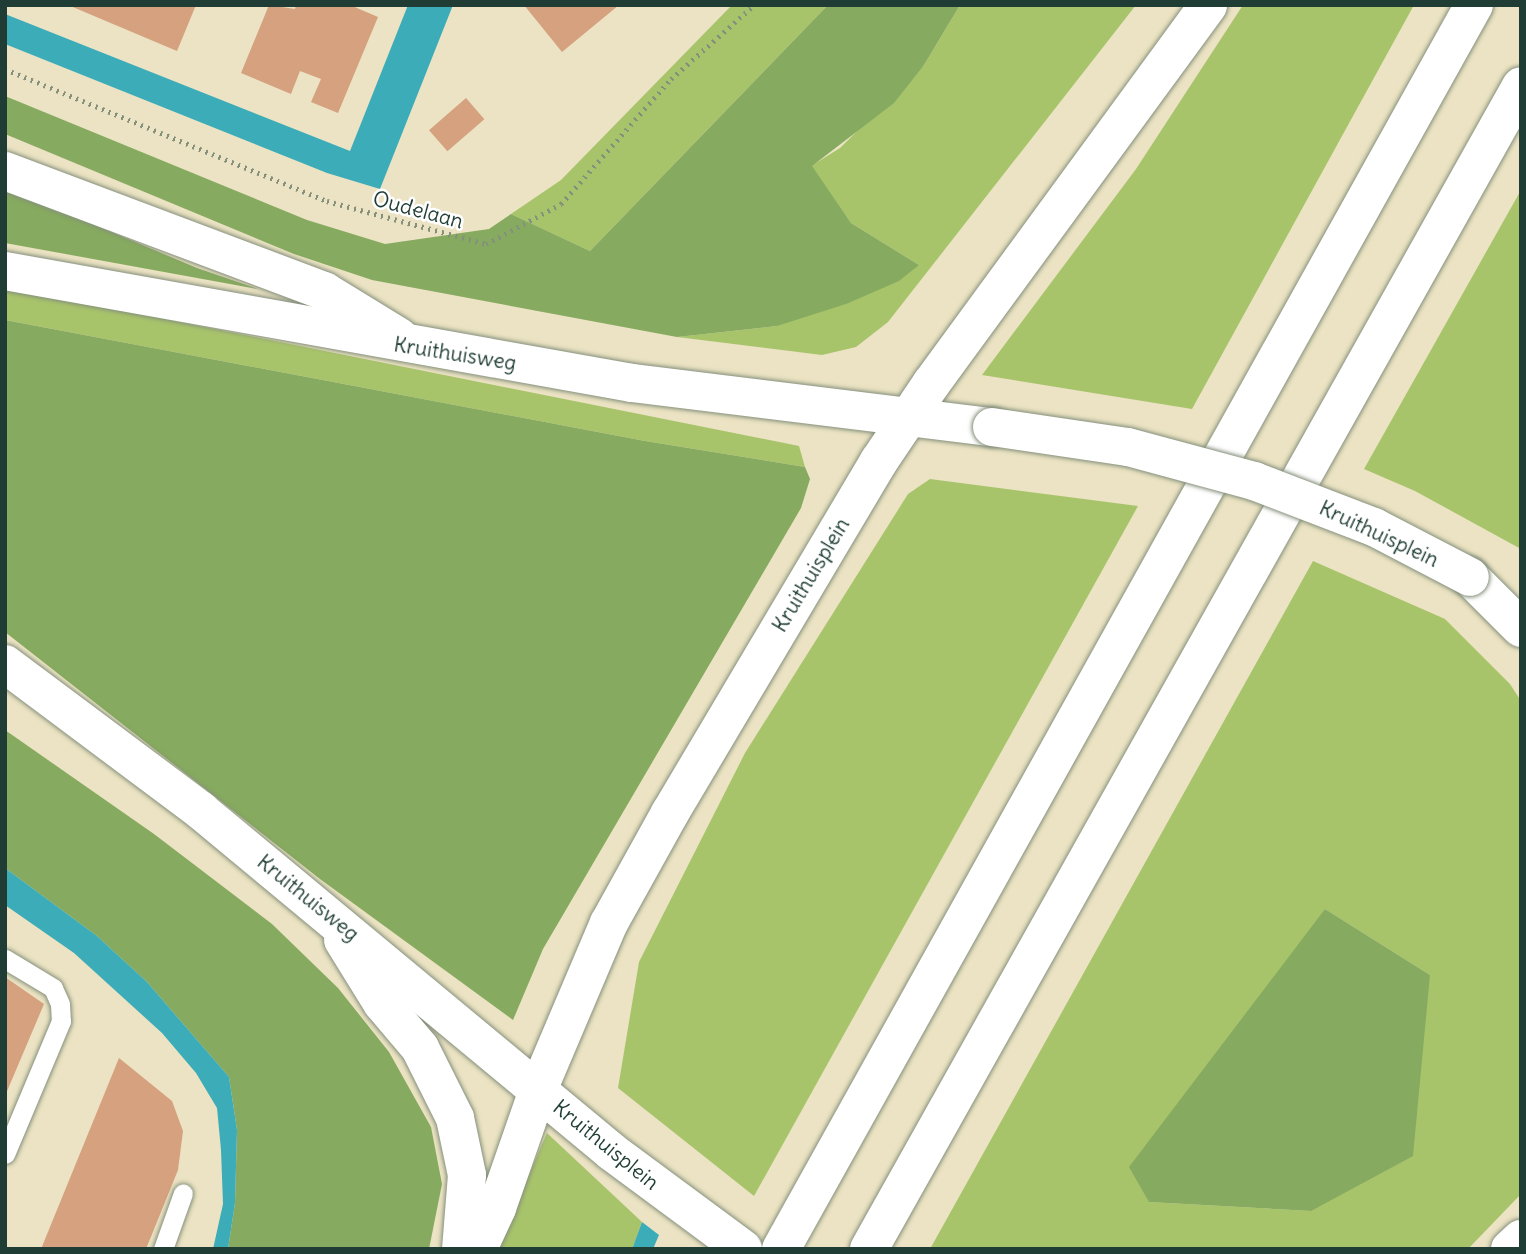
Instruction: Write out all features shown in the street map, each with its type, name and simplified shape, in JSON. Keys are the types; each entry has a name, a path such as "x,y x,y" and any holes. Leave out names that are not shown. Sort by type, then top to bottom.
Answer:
{"highway":[{"path":"908,419 1208,5"},
{"path":"781,1249 1474,5"},
{"path":"869,1249 1521,86"},
{"path":"5,171 324,291 416,348"},
{"name":"Kruithuisweg","path":"5,271 416,348 632,383 908,419"},
{"name":"Kruithuisplein","path":"743,1249 612,1152 538,1090 609,923 800,593 908,419 992,427 1128,447 1254,481 1374,527 1470,577 1521,628"},
{"name":"Kruithuisweg","path":"5,664 325,912 538,1090"},
{"path":"5,677 47,694"},
{"path":"325,912 382,1003 421,1048 455,1118 467,1175 461,1249"},
{"path":"478,1249 497,1208 538,1090"},
{"path":"1510,1249 1521,1238"}],"lane":[{"path":"5,959 53,988 60,1004 61,1021 5,1154"},
{"path":"163,1249 183,1194"}],"path":[{"name":"Oudelaan","path":"5,69 327,201 486,244 561,204 671,79 754,5"}],"green space":[{"path":"732,5 828,5 590,251 511,214 561,180"},
{"path":"828,5 960,5 924,65 894,103 812,166 851,223 919,265 899,281 846,304 777,326 677,337 372,280 294,254 5,134 5,96 307,220 385,244 489,229 511,214 590,251"},
{"path":"960,5 1136,5 888,322 856,347 822,355 677,337 777,326 919,265 851,223 811,166 840,148 924,65"},
{"path":"1243,5 1414,5 1192,409 982,375 1136,169"},
{"path":"5,187 197,268 258,289 5,243"},
{"path":"1521,190 1521,549 1415,491 1364,469"},
{"path":"5,287 799,446 805,467 645,441 5,320"},
{"path":"5,320 645,441 805,467 810,479 801,508 543,949 513,1020 320,879 5,632"},
{"path":"930,479 1138,506 754,1196 618,1088 639,962 745,753 908,494"},
{"path":"1313,561 1445,619 1510,684 1521,701 1521,1194 1468,1249 930,1249","holes":["1325,909 1430,975 1311,1211 1149,1202"]},
{"path":"5,730 154,834 272,924 338,988 389,1052 431,1127 442,1184 429,1249 228,1249 235,1203 237,1130 229,1077 147,982 97,936 5,868"},
{"path":"1325,909 1430,975 1413,1156 1311,1211 1149,1202 1129,1167"},
{"path":"547,1133 642,1222 632,1249 497,1249"}],"water":[{"path":"408,5 453,5 380,189 327,173 5,44 5,14 350,151"},
{"path":"5,868 97,936 147,982 229,1077 237,1130 235,1203 228,1249 213,1249 223,1204 217,1108 196,1073 162,1033 74,953 5,905"},
{"path":"642,1222 659,1235 653,1249 632,1249"}],"building":[{"path":"68,5 196,5 177,51"},
{"path":"269,5 295,9 296,5 350,5 378,17 338,113 311,102 321,79 300,71 291,94 241,73"},
{"path":"524,5 619,5 562,52"},
{"path":"466,98 484,119 447,151 429,130"},
{"path":"5,977 44,1004 5,1096"},
{"path":"119,1058 172,1101 183,1131 178,1170 146,1249 41,1249"}]}
